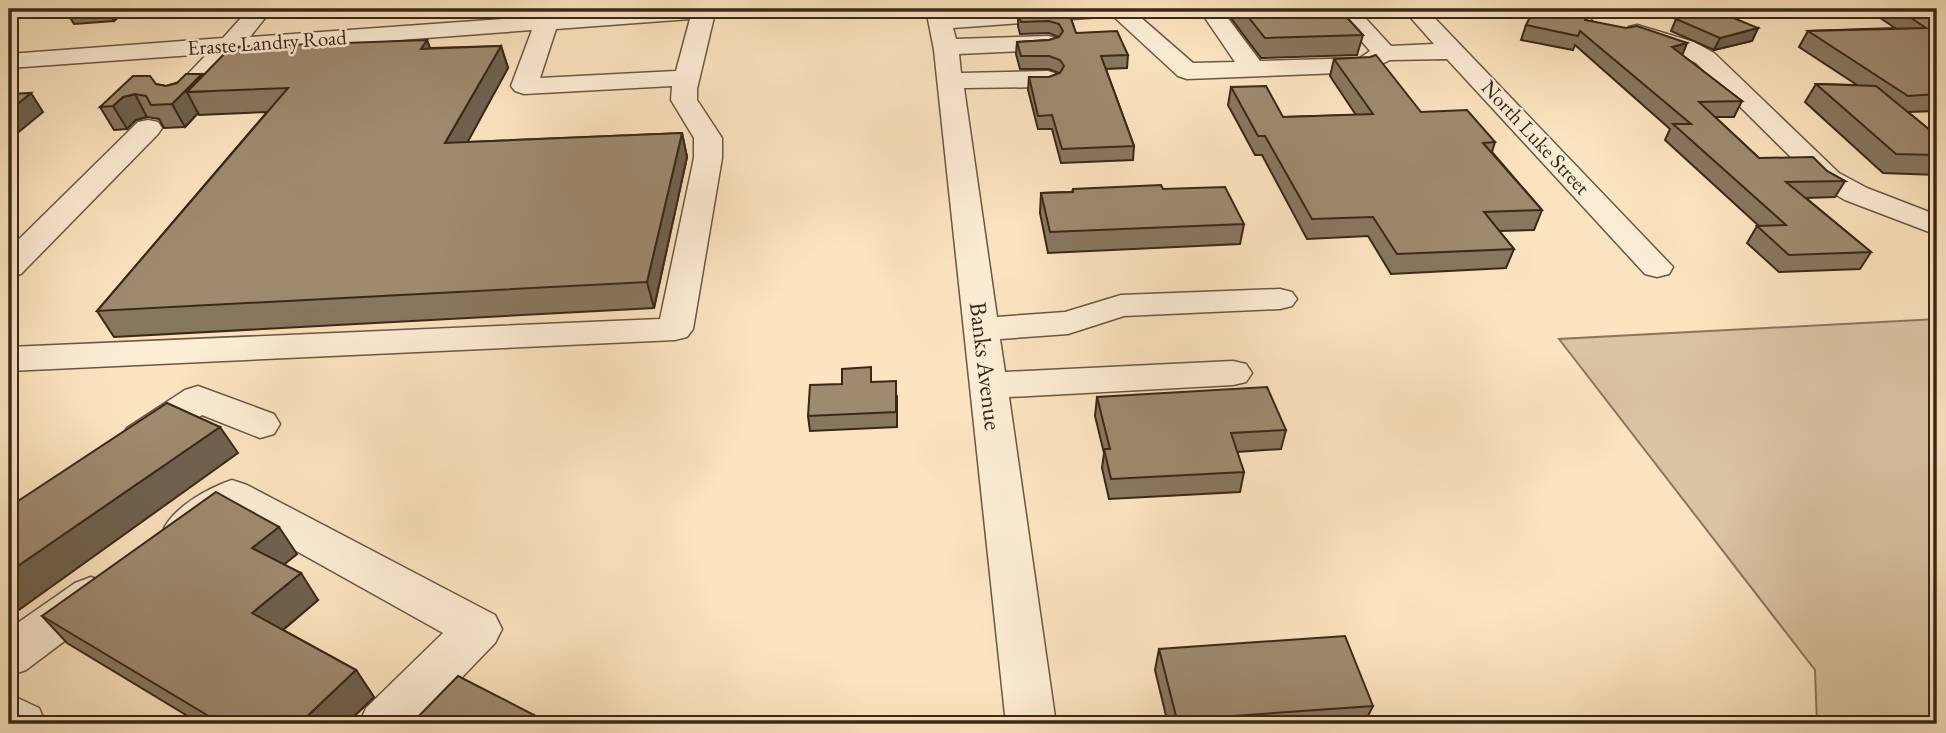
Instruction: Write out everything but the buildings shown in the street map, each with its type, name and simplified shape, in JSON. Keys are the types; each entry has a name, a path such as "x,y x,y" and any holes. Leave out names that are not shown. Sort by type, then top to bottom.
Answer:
{"street":[{"path":"178,98 261,9"},
{"path":"943,40 1118,9 1187,71 1365,65 1385,53 1456,51"},
{"path":"1210,9 1252,68"},
{"path":"1345,9 1385,53"},
{"name":"North Luke Street","path":"1414,9 1657,267"},
{"path":"1523,9 1660,38 1699,54 1829,178 1856,194 1937,226"},
{"path":"9,359 675,329 708,158 708,138 684,100 687,78 719,10"},
{"name":"Eraste Landry Road","path":"9,61 719,10"},
{"path":"546,23 524,86 687,78"},
{"path":"302,60 315,39"},
{"path":"943,40 1048,43"},
{"path":"943,40 1048,79"},
{"name":"Banks Avenue","path":"943,40 1031,724"},
{"path":"210,65 537,47"},
{"path":"9,267 148,128"},
{"path":"981,330 1068,323 1121,306 1280,299"},
{"path":"988,384 1233,373"},
{"path":"109,459 198,400 260,424"},
{"path":"9,655 232,496 478,629 384,724"},
{"path":"9,717 21,724"}],"shaded area":[{"path":"1937,319 1937,724 1817,724 1815,670 1559,339"}]}
